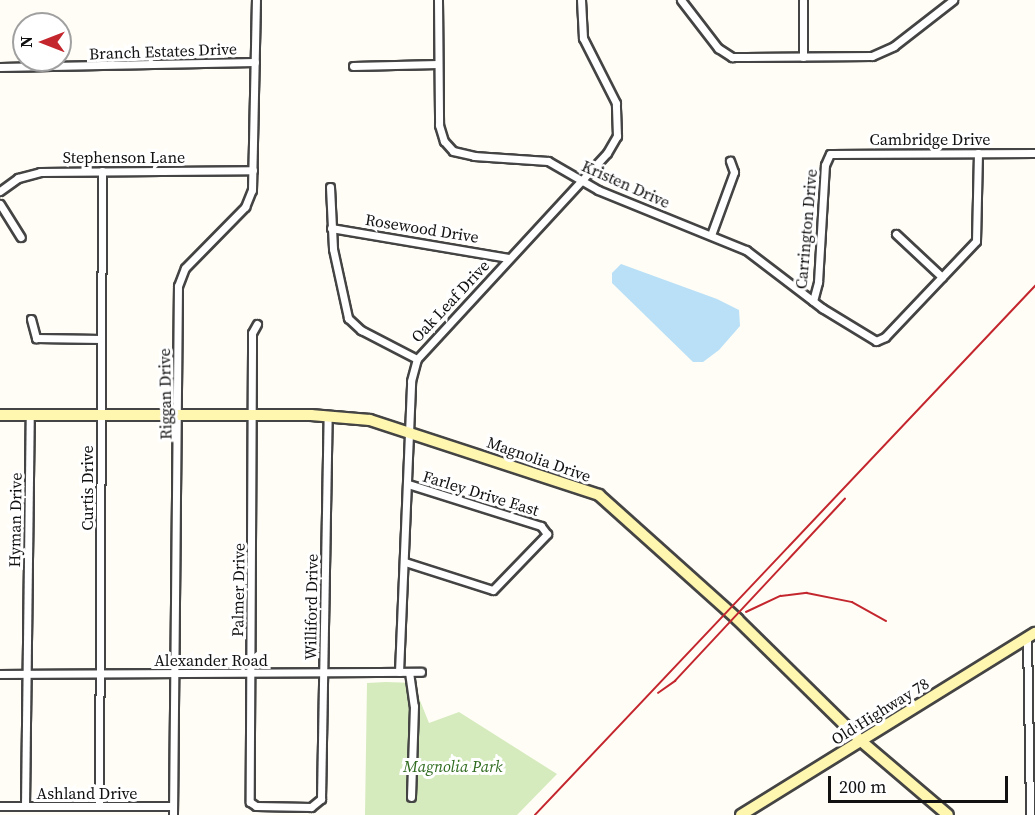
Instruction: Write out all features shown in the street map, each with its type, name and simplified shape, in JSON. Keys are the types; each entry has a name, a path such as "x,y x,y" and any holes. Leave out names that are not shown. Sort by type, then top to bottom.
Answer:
{"street":[{"name":"Riggan Drive","path":"173,815 179,280 188,264 247,203 253,170 256,0"},
{"name":"Kristen Drive","path":"438,0 440,131 453,151 474,156 544,160 581,181 757,255 813,301 878,341 885,337 942,277"},
{"name":"Oak Leaf Drive","path":"399,672 412,373 417,359 611,148 618,130 616,103 583,38 581,0"},
{"path":"681,0 718,48 732,57 803,57 882,53 953,0"},
{"path":"803,0 803,57"},
{"name":"Branch Estates Drive","path":"0,67 255,62"},
{"path":"352,66 438,64"},
{"name":"Cambridge Drive","path":"826,159 836,153 1035,153"},
{"path":"896,234 942,277 978,238 978,153"},
{"name":"Carrington Drive","path":"813,301 818,282 826,159"},
{"path":"711,235 734,172 730,161"},
{"name":"Stephenson Lane","path":"0,190 18,178 40,172 253,170"},
{"name":"Curtis Drive","path":"99,806 102,171"},
{"path":"330,187 331,228 348,318 361,330 417,359"},
{"path":"0,204 21,237"},
{"name":"Rosewood Drive","path":"331,228 508,258"},
{"path":"31,319 36,338 101,339"},
{"name":"Palmer Drive","path":"250,802 254,414 252,333 257,324"},
{"name":"Magnolia Drive","path":"0,415 254,414 328,415 370,420 600,495 728,611 861,741 941,813"},
{"name":"Hyman Drive","path":"25,806 30,415"},
{"name":"Williford Drive","path":"250,802 256,806 308,807 321,799 328,415"},
{"name":"Farley Drive East","path":"405,562 487,590 495,590 545,537 545,528 408,484"},
{"path":"1030,815 1031,635"},
{"name":"Old Highway 78","path":"741,815 1031,635"},
{"path":"409,672 414,706 411,797"},
{"name":"Alexander Road","path":"0,674 421,672"},
{"name":"Ashland Drive","path":"0,806 173,806"}],"green space":[{"name":"Magnolia Park","path":"367,683 413,683 429,723 459,712 557,774 517,815 365,815"}],"water":[{"path":"621,264 717,299 739,310 740,326 719,350 703,362 693,362 612,283 612,273"}],"railway":[{"path":"535,815 1035,286"},
{"path":"658,693 675,681 845,499"},
{"path":"746,612 781,596 807,593 852,602 886,621"}]}
